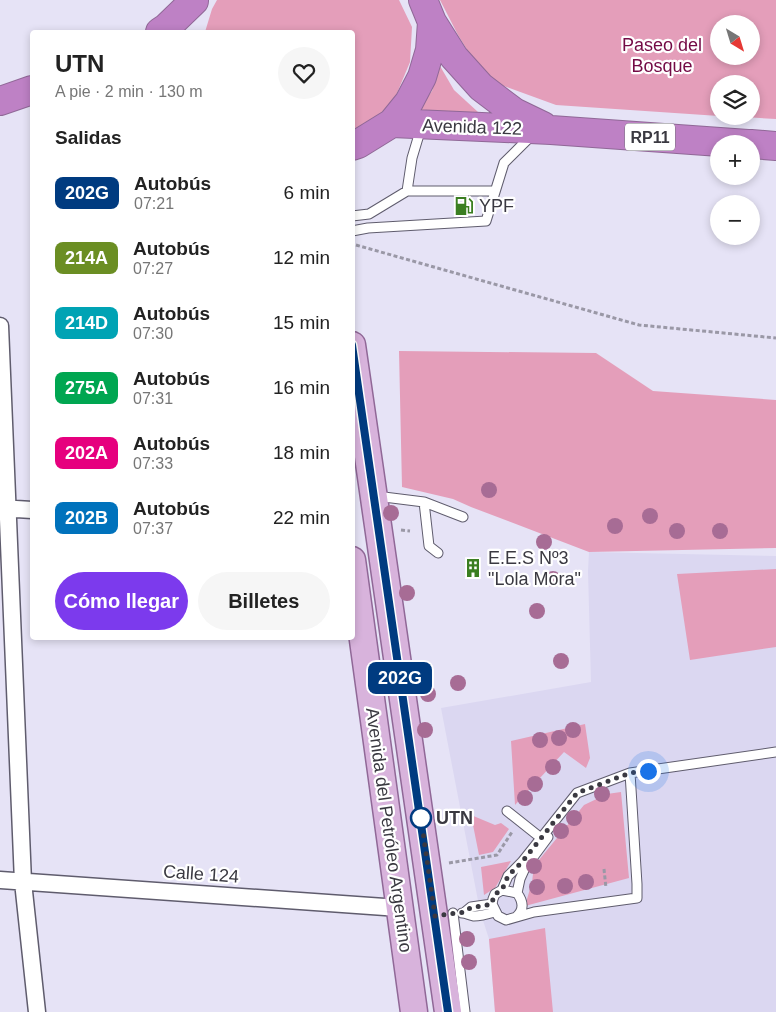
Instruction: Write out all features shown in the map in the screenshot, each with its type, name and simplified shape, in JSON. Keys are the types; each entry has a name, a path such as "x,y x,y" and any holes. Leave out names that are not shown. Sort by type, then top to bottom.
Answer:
{"highway":[{"path":"163,30 195,1"},
{"path":"187,30 195,1"},
{"name":"RP11","path":"355,147 392,124 410,102 422,77 430,50 428,11"},
{"name":"Avenida 122","path":"428,11 454,57 481,87 514,112 545,130"},
{"path":"0,102 30,91"},
{"path":"0,102 30,105"},
{"name":"Avenida 122","path":"392,124 545,130 710,141"},
{"name":"Avenida 122","path":"760,145 776,146"}],"main road":[{"name":"Avenida del Petróleo Argentino","path":"355,366 373,495 444,915 448,1012"},
{"name":"Avenida del Petróleo Argentino","path":"355,582 414,1012"}],"street":[{"path":"0,326 4,508 23,882 37,1012"},
{"path":"4,508 30,510"},
{"name":"Calle 124","path":"0,880 399,908"}],"lane":[{"path":"407,191 412,158 422,125"},
{"path":"355,230 368,228 486,222 504,163 545,130"},
{"path":"355,216 369,214 407,191 495,191"},
{"path":"373,495 424,502 463,517"},
{"path":"424,502 429,546 438,553"},
{"path":"630,775 638,884 637,898 534,912 506,920 501,919 494,908 493,899 495,894 502,890 508,876 522,862 577,793 630,775 776,752"},
{"path":"516,917 522,909 517,893 520,879 525,868 553,831 581,798 630,775"},
{"path":"507,811 541,838"},
{"path":"502,890 517,893"},
{"path":"465,1012 444,915 465,912 470,908 494,908"}],"path":[{"path":"355,245 639,325 776,338"},
{"path":"459,861 497,855 521,822"},
{"path":"604,869 606,892"}],"shaded area":[{"path":"589,552 776,556 776,1012 495,1012 489,939 480,911 441,708 591,682"}],"green space":[{"path":"217,0 399,0 412,27 410,62 395,98 373,122 355,133 355,30 206,30"},
{"name":"Paseo del Bosque","path":"440,0 776,0 776,119 760,118 760,75 710,75 710,115 556,105 485,79 458,35"},
{"path":"440,66 454,90 478,112 506,126 416,113 432,91"},
{"path":"399,351 596,353 653,391 776,400 776,548 589,552 453,499 402,487"},
{"path":"776,569 776,647 690,660 677,574"},
{"path":"585,724 590,758 586,768 564,752 515,805 511,741"},
{"path":"621,792 629,878 525,906 532,882 534,866 584,805 607,794"},
{"path":"471,815 495,825 501,823 509,829 493,852 479,855"},
{"path":"511,861 495,888 484,895 481,867"},
{"path":"545,928 553,1012 495,1012 489,939"}],"bus line":[{"name":"202G","path":"355,366 448,1012"}],"place":[{"name":"YPF","path":"464,206"},
{"name":"E.E.S Nº3 \"Lola Mora\"","path":"473,568"},
{"name":"UTN","path":"421,818"}],"route":[{"path":"421,818 435,916 465,912 470,908 492,904 495,894 502,890 508,876 522,862 577,793 630,773 648,771"}]}
